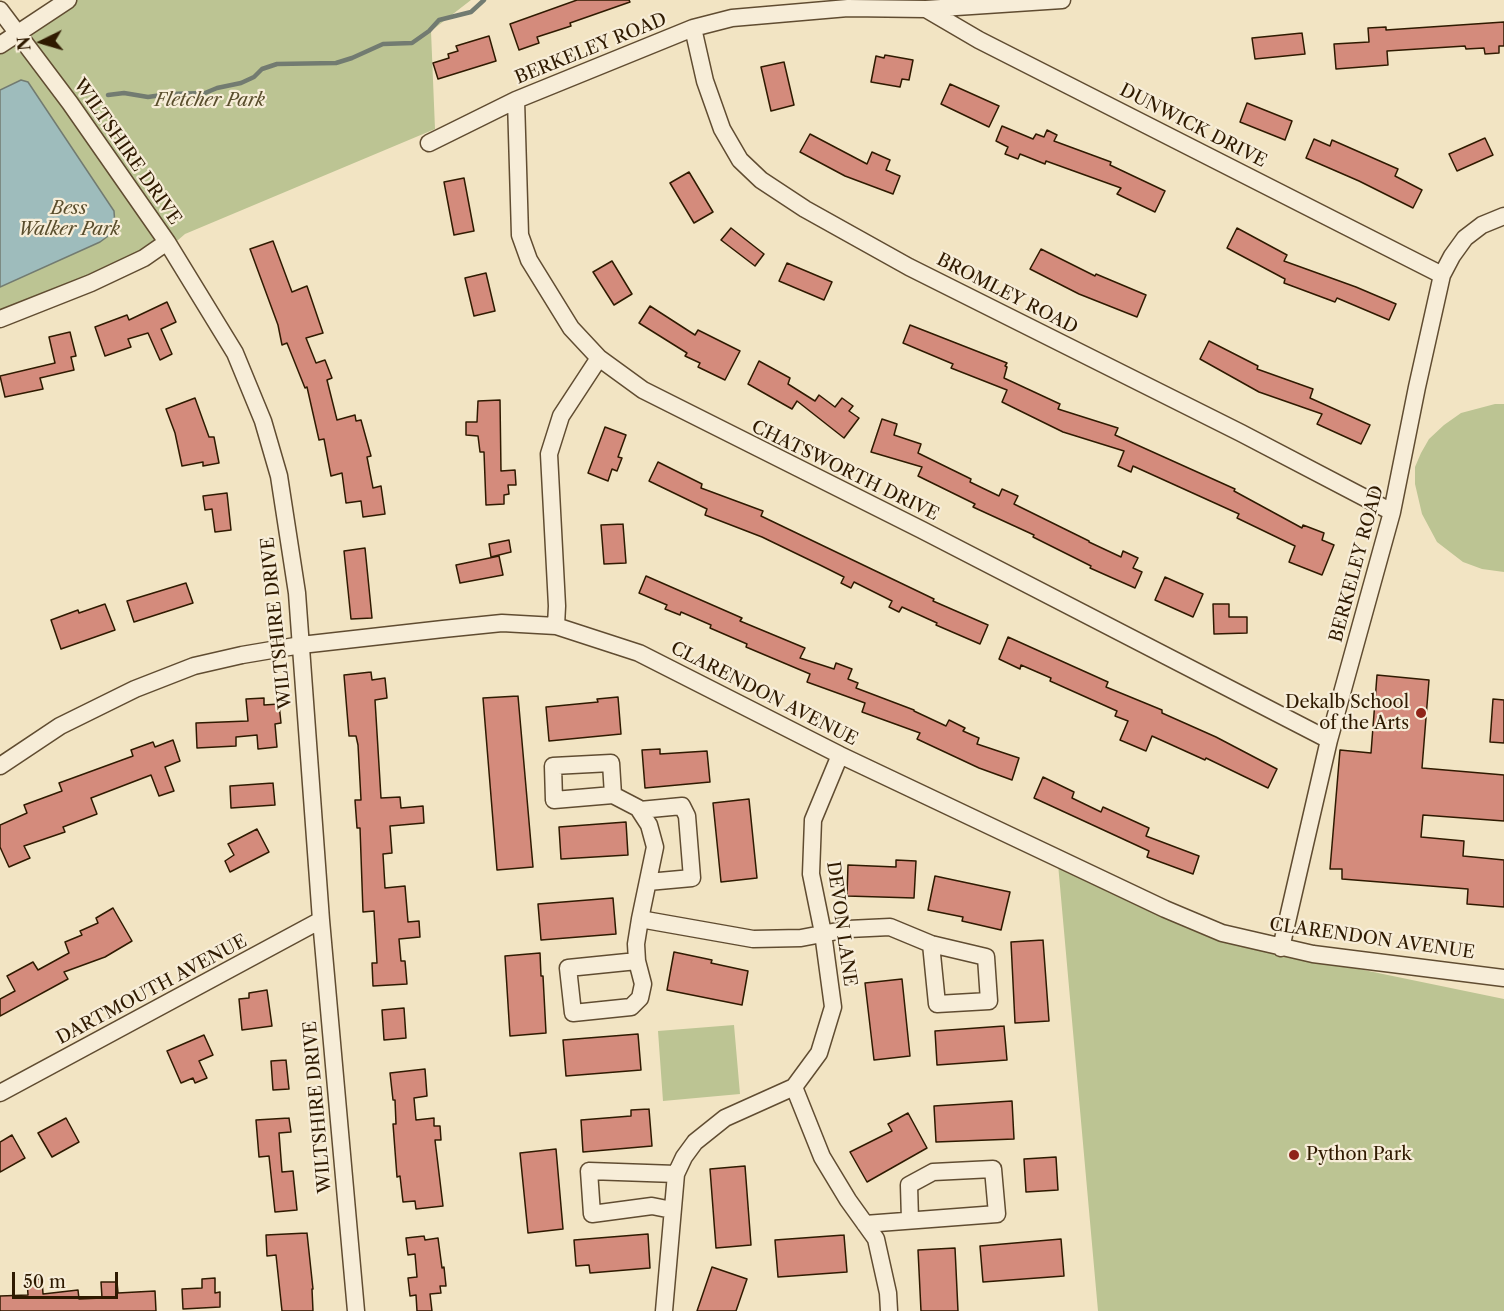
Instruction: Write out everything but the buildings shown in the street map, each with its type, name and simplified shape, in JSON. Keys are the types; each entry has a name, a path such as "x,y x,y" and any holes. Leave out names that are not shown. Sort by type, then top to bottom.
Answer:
{"street":[{"path":"0,45 68,0"},
{"name":"BERKELEY ROAD","path":"429,143 516,100 693,28 732,18 848,8 926,9 1062,0"},
{"name":"DUNWICK DRIVE","path":"926,9 979,40 1443,275"},
{"name":"WILTSHIRE DRIVE","path":"0,10 70,103 167,242 235,353 263,421 279,476 297,593 321,920 356,1311"},
{"name":"BROMLEY ROAD","path":"693,28 705,81 722,129 740,160 761,180 805,209 909,267 1392,512"},
{"name":"CHATSWORTH DRIVE","path":"516,100 520,235 529,260 571,328 599,358 643,390 922,530 1329,740"},
{"name":"BERKELEY ROAD","path":"1281,948 1329,740 1392,512 1417,387 1443,275 1452,256 1465,238 1482,225 1504,216"},
{"path":"0,320 92,283 144,258 167,242"},
{"path":"556,626 557,606 549,454 561,416 599,358"},
{"name":"CLARENDON AVENUE","path":"0,766 60,726 135,689 194,666 301,645 502,623 556,626 639,653 840,755 1165,909 1222,933 1313,954 1504,978"},
{"name":"DEVON LANE","path":"664,1311 676,1174 689,1149 709,1129 725,1118 794,1087 819,1053 833,1007 823,933 811,874 813,820 840,755"},
{"path":"613,795 640,810 649,825 655,847 636,944 637,961 643,984 640,998 631,1007 573,1013 568,968 637,961"},
{"path":"640,810 682,806 687,816 692,878 648,882"},
{"path":"640,919 753,939 801,938 848,929 890,927 931,944 986,957 989,1000 937,1004 931,944"},
{"name":"DARTMOUTH AVENUE","path":"0,1093 321,920"},
{"path":"794,1087 822,1156 848,1200 876,1239 888,1293 889,1311"},
{"path":"865,1224 997,1214 993,1169 933,1172 909,1185 910,1220"},
{"path":"672,1210 652,1206 592,1214 589,1171 676,1174"}],"green space":[{"path":"77,0 471,0 431,31 435,129 185,234 170,247 0,323 0,52 28,37"},
{"path":"1495,404 1504,404 1504,572 1482,569 1463,562 1437,542 1422,514 1415,484 1415,467 1429,439 1461,413"},
{"name":"Python Park","path":"1058,864 1186,927 1257,948 1504,999 1504,1311 1098,1311"},
{"path":"734,1025 740,1094 663,1101 658,1031"}],"water":[{"path":"21,80 28,82 114,211 115,225 111,234 100,242 0,287 0,90"}],"waterway":[{"path":"108,95 124,93 148,97 205,93 241,83 254,77 262,69 277,64 336,63 383,44 412,43 429,31 439,20 471,12 484,0"}],"place":[{"name":"Dekalb School of the Arts","path":"1421,713"},
{"name":"Python Park","path":"1294,1155"}],"park label":[{"name":"Fletcher Park","path":"210,101"},
{"name":"Bess Walker Park","path":"69,219"}]}
